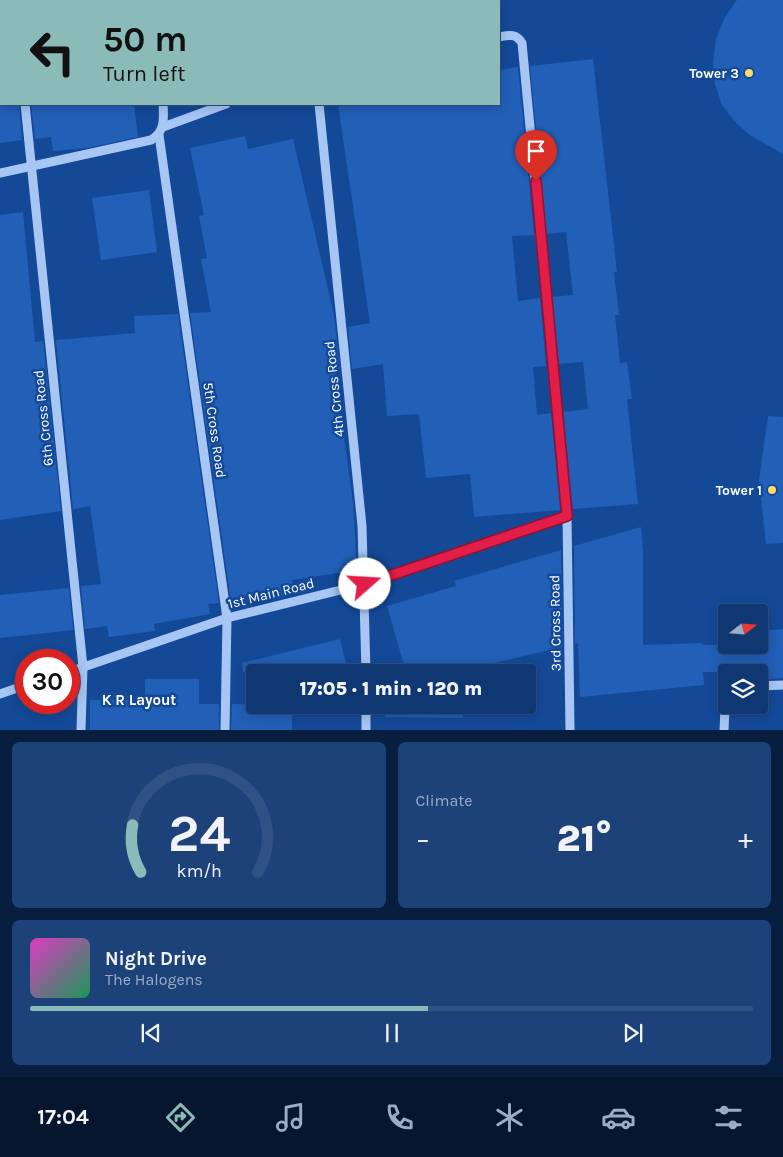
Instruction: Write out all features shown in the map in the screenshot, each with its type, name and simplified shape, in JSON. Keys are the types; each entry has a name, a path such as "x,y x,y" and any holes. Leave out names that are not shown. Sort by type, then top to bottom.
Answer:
{"street":[{"name":"3rd Cross Road","path":"500,37 511,35 518,37 522,43 567,516 570,730"},
{"name":"6th Cross Road","path":"25,105 83,667 81,730"},
{"name":"5th Cross Road","path":"163,105 161,131 227,618 225,730"},
{"path":"0,173 151,140 161,131 224,105"},
{"name":"4th Cross Road","path":"319,105 362,526 366,664"},
{"name":"1st Main Road","path":"80,668 227,618 365,584 567,516"},
{"path":"768,686 783,685"},
{"path":"0,694 15,689"},
{"path":"366,714 366,730"},
{"path":"724,730 725,714"}],"building":[{"name":"Tower 3","path":"737,0 783,0 783,154 750,135 734,121 722,105 715,84 713,62 716,39 725,17"},
{"path":"593,59 617,272 614,272 619,315 615,315 620,363 627,362 632,399 627,399 638,504 573,509 563,412 588,409 583,362 559,364 552,297 573,295 566,232 546,234 530,66"},
{"path":"518,67 534,235 512,236 518,301 540,298 546,366 533,367 537,415 551,413 560,510 474,517 470,474 426,478 419,414 387,416 383,364 352,369 348,327 370,323 338,105 500,105 500,70"},
{"path":"0,105 19,105 22,140 0,143"},
{"path":"31,105 134,105 138,137 87,148 53,151 51,137 35,139"},
{"path":"245,136 248,149 293,139 334,315 340,370 335,371 353,503 357,570 292,580 293,595 231,602 190,313 211,312 201,259 207,258 199,216 204,215 190,148"},
{"path":"149,190 157,252 101,260 92,198"},
{"path":"23,212 35,342 43,341 61,511 0,520 0,215"},
{"path":"178,314 219,603 208,604 210,614 154,624 155,631 109,637 107,626 85,629 81,586 101,584 90,506 73,509 56,340 135,333 134,316"},
{"name":"Tower 1","path":"768,416 783,417 783,543 766,544 759,479"},
{"path":"641,527 643,550 643,645 702,643 702,645 718,645 718,654 768,654 768,630 783,629 783,678 768,679 768,664 718,664 718,672 703,672 704,685 580,697 578,643 575,644 574,546"},
{"path":"561,550 563,647 489,664 404,664 387,606 456,586 454,581"},
{"path":"69,588 73,630 0,638 0,595"},
{"path":"340,639 346,664 246,664 246,672 243,672 242,663"},
{"path":"145,679 199,679 199,704 219,704 219,730 90,730 90,700 145,700"},
{"path":"232,704 246,704 246,714 292,714 292,730 231,730"},
{"path":"385,714 463,714 463,718 385,717"}],"place":[{"name":"Tower 3","path":"749,73"},
{"name":"Tower 1","path":"772,490"}],"district":[{"name":"K R Layout","path":"139,700"}],"route":[{"path":"365,584 567,516 536,181"}]}
